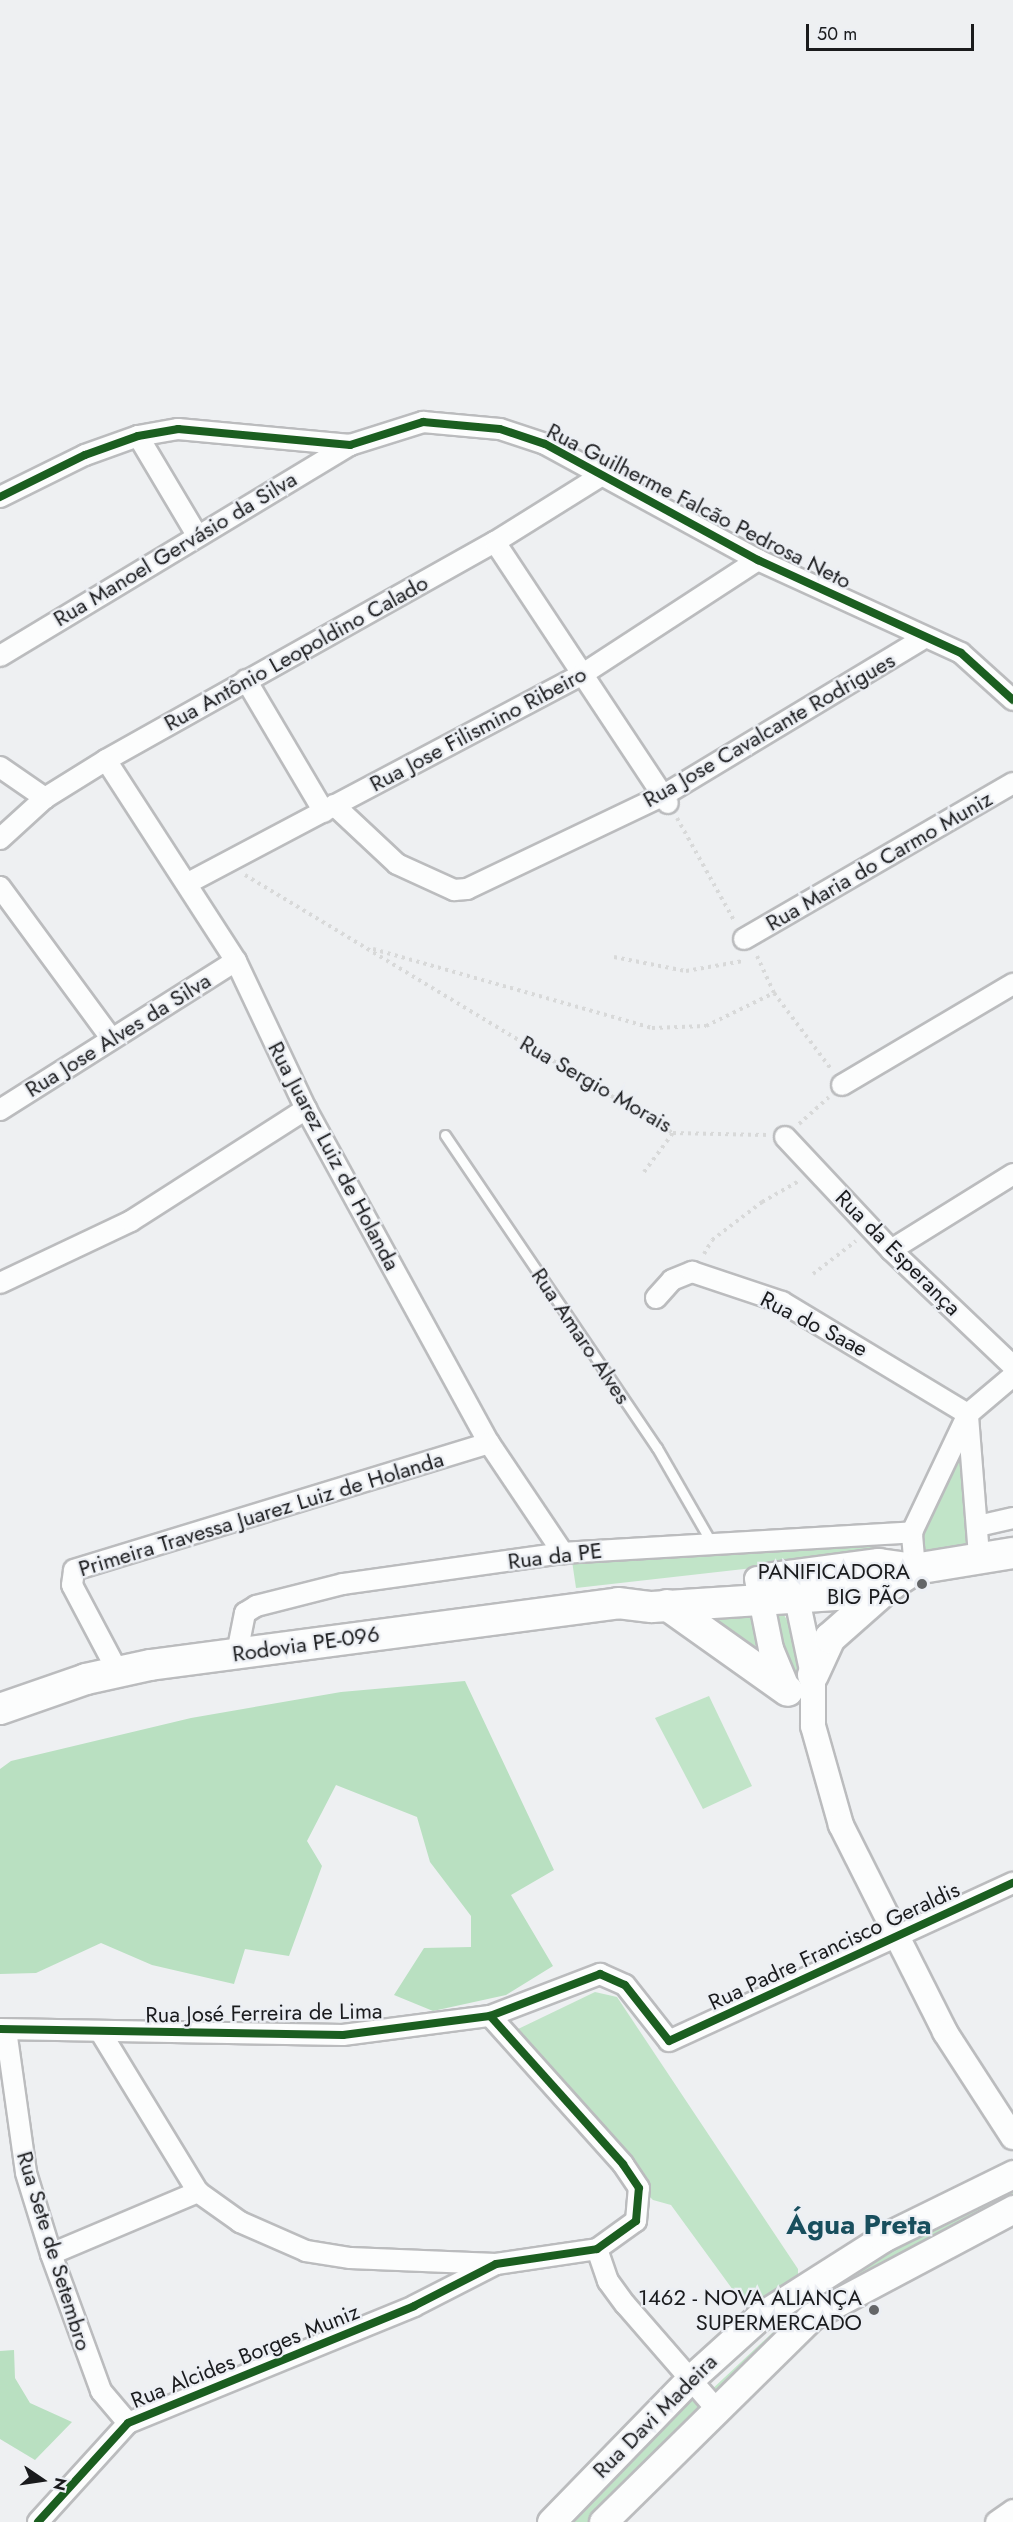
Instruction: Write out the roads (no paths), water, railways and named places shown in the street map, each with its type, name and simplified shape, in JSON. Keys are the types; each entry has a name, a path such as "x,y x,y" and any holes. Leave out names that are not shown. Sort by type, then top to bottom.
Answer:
{"main road":[{"path":"618,1603 651,1586 794,1587 836,1595 979,1557 1013,1553"},
{"path":"813,1675 830,1638 904,1576"},
{"path":"618,1603 667,1605 759,1588"},
{"name":"Rodovia PE-096","path":"0,1709 118,1672 237,1653 618,1603"},
{"path":"667,1605 788,1691"},
{"name":"Rua Davi Madeira","path":"551,2522 687,2382 759,2317 822,2274 1013,2174"},
{"name":"Rua Davi Madeira","path":"603,2522 827,2305 1013,2209"}],"street":[{"name":"Rua Guilherme Falcão Pedrosa Neto","path":"0,497 138,436 178,429 350,445 423,422 500,429 545,444 599,477 758,560 961,653 1013,699"},
{"path":"138,436 197,534"},
{"name":"Rua Manoel Gervásio da Silva","path":"0,656 197,534 350,445"},
{"name":"Rua Antônio Leopoldino Calado","path":"0,839 45,798 106,760 495,542 599,477"},
{"path":"495,542 666,799"},
{"name":"Rua Jose Filismino Ribeiro","path":"188,882 583,674 758,560"},
{"name":"Rua Jose Cavalcante Rodrigues","path":"246,680 329,808 397,864 454,890 467,889 666,799 924,638"},
{"name":"Rua Juarez Luiz de Holanda","path":"106,760 188,882 236,961 306,1109 489,1443 563,1553"},
{"path":"0,767 45,798"},
{"name":"Rua Maria do Carmo Muniz","path":"744,939 1013,783"},
{"path":"0,887 110,1037"},
{"name":"Rua Jose Alves da Silva","path":"0,1110 110,1037 236,961"},
{"path":"842,1085 1013,984"},
{"path":"0,1282 131,1221 306,1109"},
{"name":"Rua da Esperança","path":"785,1137 891,1250 1013,1366"},
{"path":"891,1250 1013,1174"},
{"name":"Rua do Saae","path":"656,1298 672,1280 692,1272 782,1302 968,1414"},
{"path":"904,1576 912,1532 968,1414 1013,1376"},
{"path":"968,1414 979,1557"},
{"name":"Primeira Travessa Juarez Luiz de Holanda","path":"118,1672 72,1585 74,1570 489,1443"},
{"path":"978,1526 1013,1518"},
{"name":"Rua da PE","path":"237,1653 245,1613 256,1606 343,1584 563,1553 710,1540 912,1532"},
{"path":"794,1587 813,1675 813,1726 841,1825 893,1937 945,2032 1013,2137"},
{"path":"759,1588 773,1656 788,1691 813,1726"},
{"name":"Rua Padre Francisco Geraldis","path":"669,2041 1013,1883"},
{"name":"Rua José Ferreira de Lima","path":"3,2030 343,2035 490,2016 587,1977 611,1976 642,2003 669,2041"},
{"path":"102,2033 198,2192 240,2222 306,2251 350,2258 496,2264 597,2249 636,2221 642,2205 639,2188 622,2164 490,2016"},
{"name":"Rua Sete de Setembro","path":"3,2030 26,2173 51,2254 101,2391 128,2423"},
{"path":"51,2254 198,2192"},
{"path":"597,2249 608,2281 687,2382 718,2411"},
{"name":"Rua Alcides Borges Muniz","path":"38,2522 128,2423 414,2306 496,2264"},
{"path":"996,2522 1013,2510"}],"lane":[{"name":"Rua Amaro Alves","path":"444,1135 657,1448 710,1540"}],"place":[{"name":"PANIFICADORA BIG PÃO","path":"922,1584"},
{"name":"1462 - NOVA ALIANÇA SUPERMERCADO","path":"874,2310"}],"district":[{"name":"Água Preta","path":"859,2225"}]}
